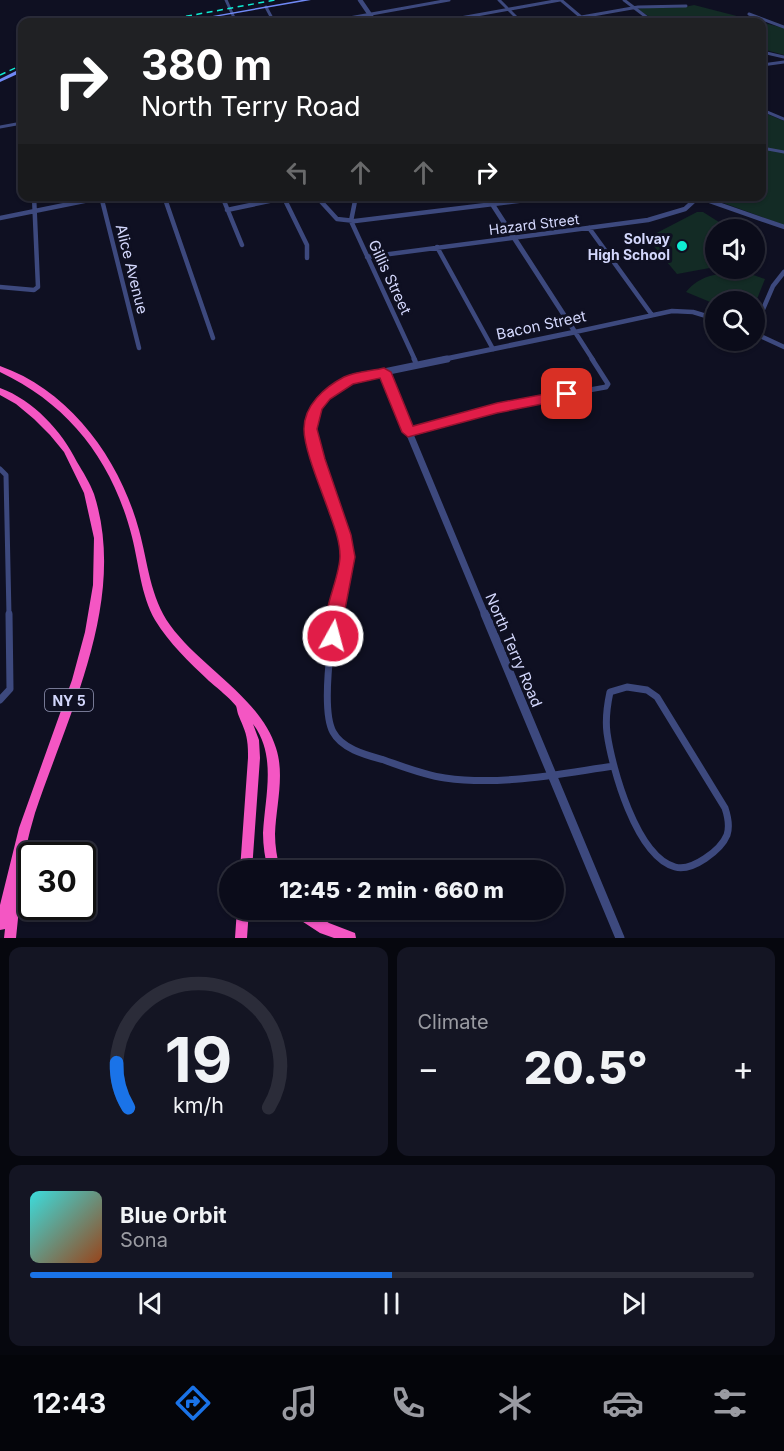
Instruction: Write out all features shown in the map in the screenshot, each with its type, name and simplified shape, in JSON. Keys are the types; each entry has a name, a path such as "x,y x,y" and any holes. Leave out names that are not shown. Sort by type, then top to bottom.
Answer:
{"highway":[{"path":"0,369 40,390 70,415 87,434 107,464 126,504 151,601 158,616 169,634 260,723 268,737 273,757 274,776 267,834 272,860"},
{"name":"NY 5","path":"0,391 42,421 58,437 74,460 88,491 99,546 99,579 87,650 28,818 17,869 10,938"},
{"path":"239,702 253,740 254,758 247,860"},
{"path":"0,924 17,869"},
{"path":"241,938 242,920"},
{"path":"313,920 325,928 350,938"}],"main road":[{"path":"208,18 309,0"},
{"path":"0,81 18,73"}],"street":[{"path":"226,0 234,18"},
{"path":"360,0 372,18"},
{"path":"352,18 449,0"},
{"path":"499,0 517,18"},
{"path":"460,18 560,0 581,17"},
{"path":"624,0 648,18"},
{"path":"575,18 661,5 686,6"},
{"path":"266,7 272,18"},
{"path":"749,14 760,18"},
{"path":"766,20 784,27"},
{"path":"766,52 784,57"},
{"path":"766,64 784,62"},
{"path":"766,111 784,117"},
{"path":"0,127 18,124"},
{"path":"766,149 784,152"},
{"path":"0,287 32,290 38,287 35,201"},
{"path":"0,218 82,201"},
{"name":"Alice Avenue","path":"102,201 139,348"},
{"path":"166,201 213,338"},
{"path":"224,201 242,245"},
{"path":"227,210 266,201"},
{"path":"285,201 307,245 307,258"},
{"path":"320,201 332,216 351,221 517,201"},
{"path":"351,221 355,201"},
{"path":"408,432 527,401 606,387 608,384 490,201"},
{"name":"Hazard Street","path":"368,257 648,220 673,214 694,201"},
{"path":"709,201 784,228"},
{"name":"Gillis Street","path":"351,221 417,365"},
{"path":"589,228 652,315"},
{"path":"437,247 493,349"},
{"path":"765,305 773,286 784,272"},
{"name":"Bacon Street","path":"384,372 652,315 681,311 705,316"},
{"path":"765,338 784,347"},
{"path":"384,372 349,380 334,389 320,402 311,420 318,459 344,535 346,549 346,565 334,618 330,723 337,740 352,748 444,778 501,779 614,766"},
{"name":"North Terry Road","path":"384,372 621,938"},
{"path":"0,469 6,475 11,676 8,694 0,700"},
{"path":"0,610 8,608"},
{"path":"627,687 647,690 657,698 667,712 725,808 729,820 729,831 723,843 692,864 677,868 660,860 648,848 638,830 614,766 606,706 608,695 616,689 627,687"}],"green space":[{"path":"694,5 745,18 652,18 637,9"},
{"path":"766,23 784,28 784,55 766,50"},
{"path":"766,114 784,121 784,225 718,201 766,201"},
{"path":"697,212 703,212 714,219 705,219 705,269 677,274 647,238"},
{"path":"705,278 765,279 760,291 705,291 705,300 686,292"}],"railway":[{"path":"177,18 275,0"},
{"path":"0,75 18,67"}],"place":[{"name":"Solvay High School","path":"682,246"}],"route":[{"path":"333,636 334,618 347,557 344,535 318,459 311,429 311,420 320,402 334,389 349,380 384,372 408,432 497,408 567,394"}]}
